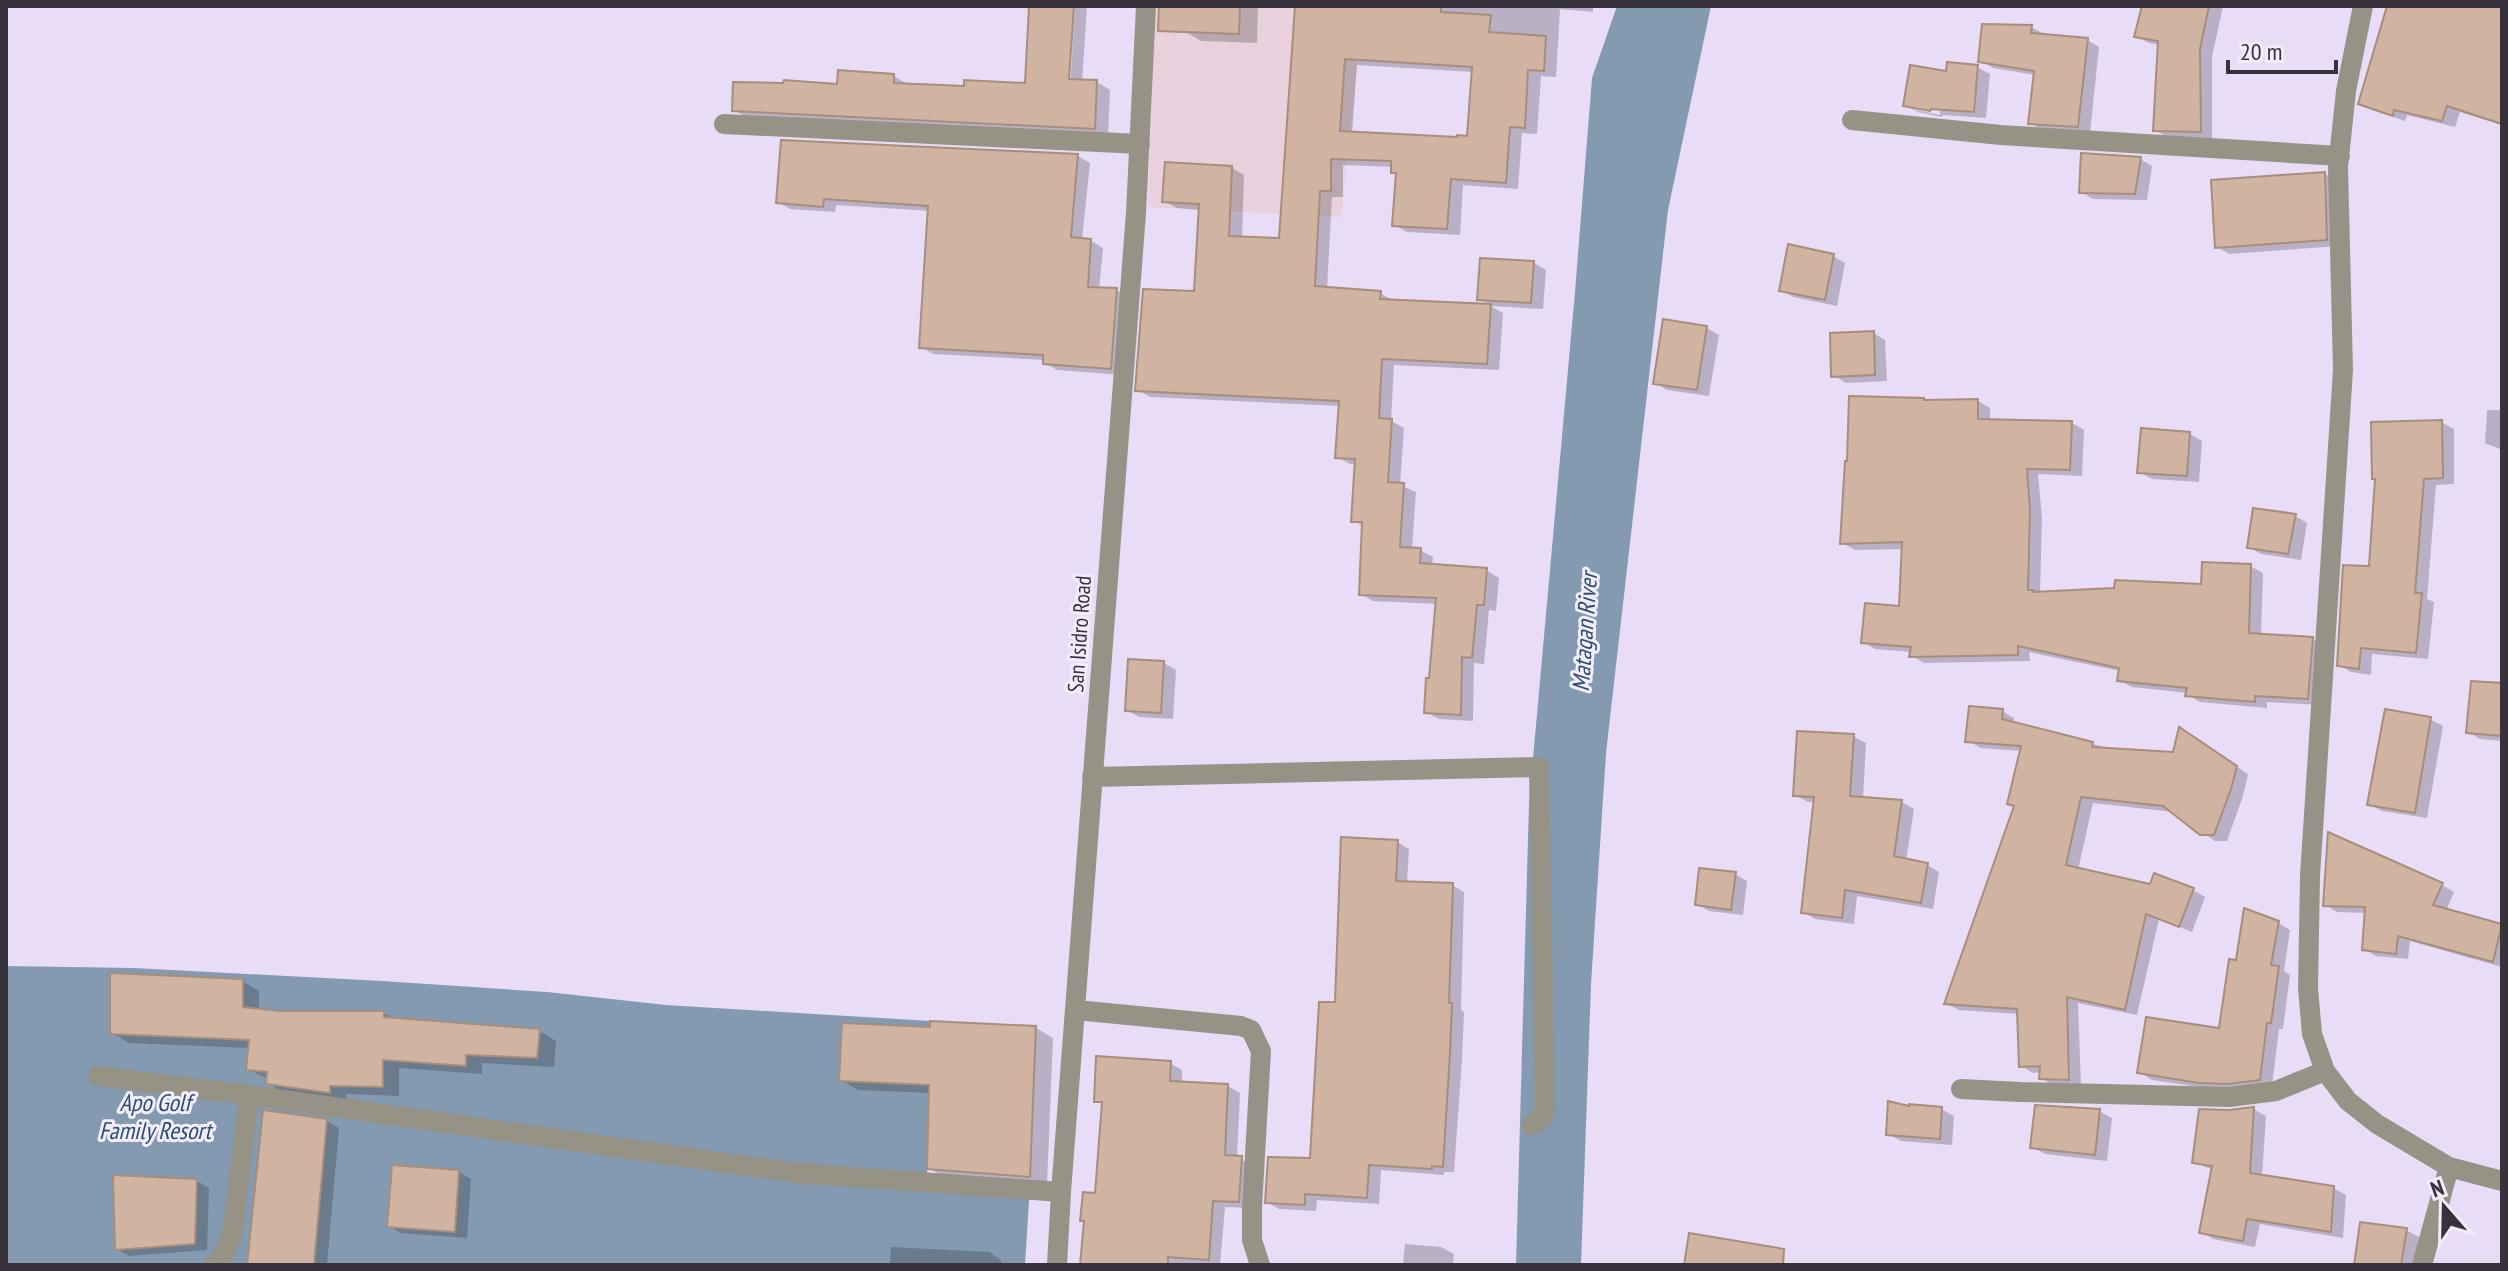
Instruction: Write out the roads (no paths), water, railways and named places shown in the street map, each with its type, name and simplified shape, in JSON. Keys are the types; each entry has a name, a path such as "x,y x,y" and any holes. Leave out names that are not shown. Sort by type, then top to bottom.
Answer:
{"street":[{"name":"San Isidro Road","path":"1057,1265 1140,144 1146,6"},
{"path":"2363,6 2346,91 2340,156 2343,370 2310,876 2308,988 2312,1034 2325,1071 2348,1101 2377,1124 2449,1167 2502,1181"},
{"path":"1852,120 2001,135 2340,156"},
{"path":"724,124 1140,144"},
{"path":"1092,777 1539,767 1545,1109 1542,1118 1532,1125"},
{"path":"1076,1010 1241,1026 1251,1030 1261,1051 1252,1207 1252,1240 1260,1265"},
{"path":"1961,1089 2229,1097 2276,1091 2325,1071"},
{"path":"98,1076 797,1173 1061,1192"},
{"path":"213,1265 221,1260 232,1235 249,1095"},
{"path":"2422,1265 2449,1167"}],"water":[{"name":"Matagan River","path":"1617,6 1711,6 1668,210 1606,753 1591,984 1581,1265 1516,1265 1529,803 1592,78"},
{"name":"Apo Golf Family Resort","path":"6,966 134,968 382,981 547,992 666,1005 930,1021 927,1179 1030,1184 1025,1265 6,1265"}]}
